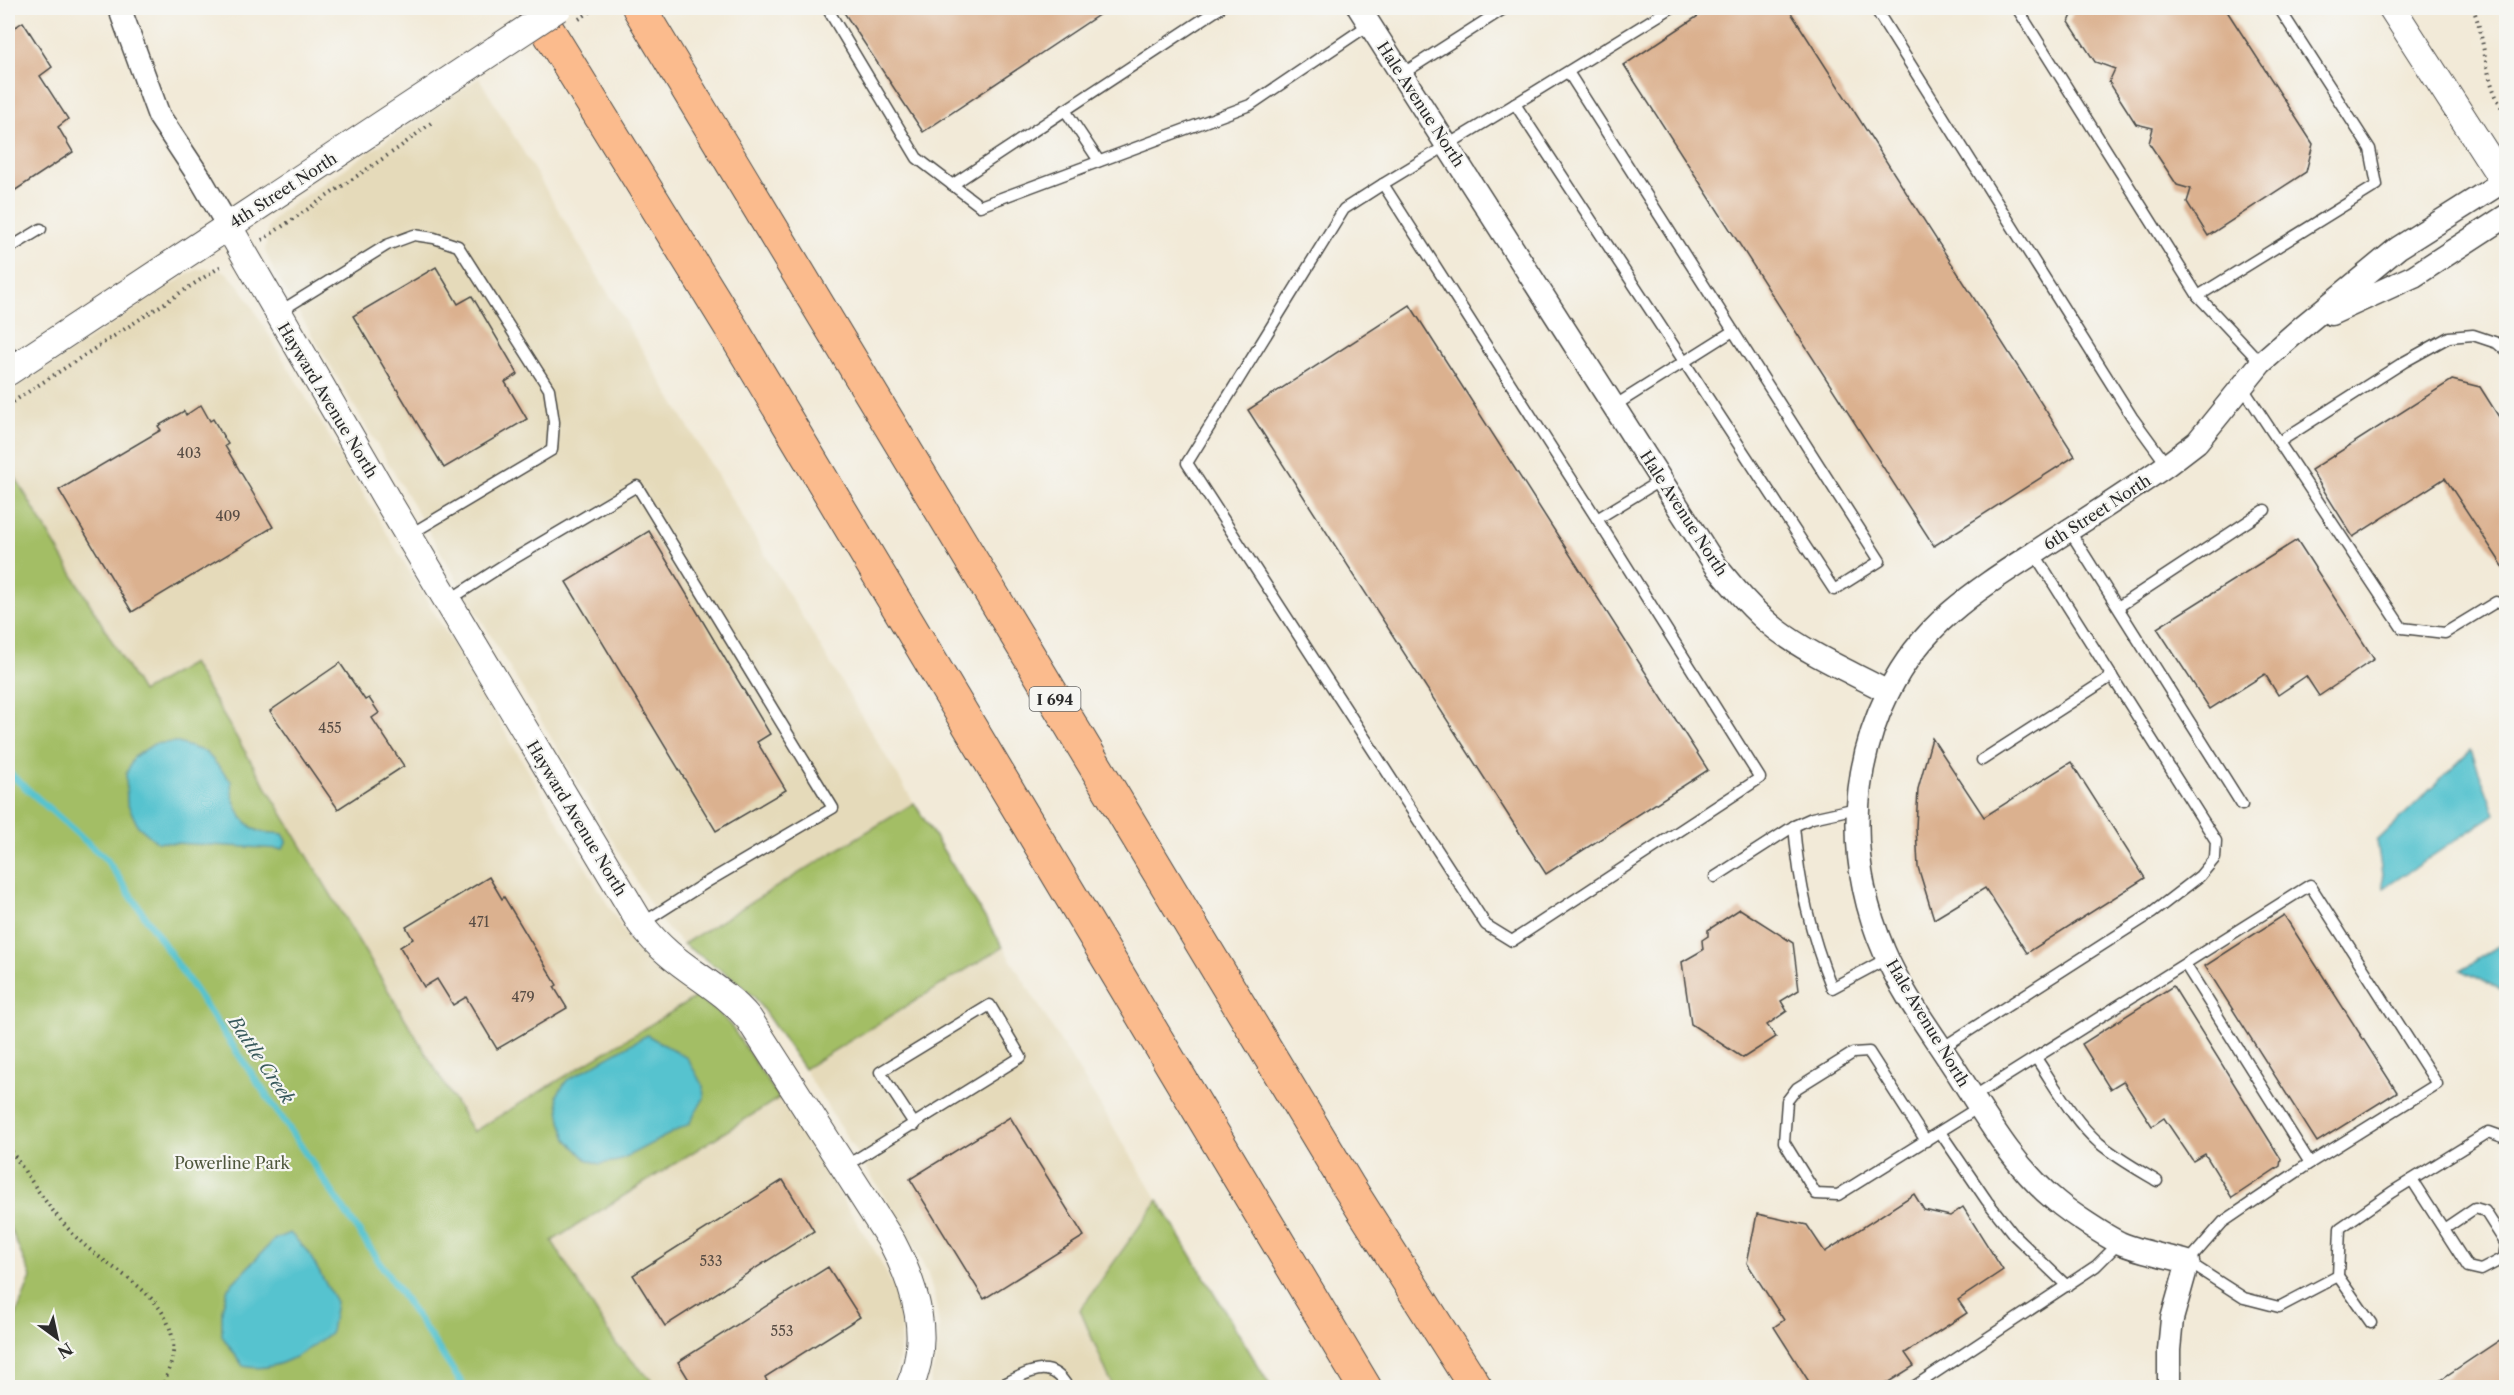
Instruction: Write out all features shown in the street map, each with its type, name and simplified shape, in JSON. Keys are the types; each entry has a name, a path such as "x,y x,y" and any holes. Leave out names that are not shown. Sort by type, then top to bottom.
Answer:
{"highway":[{"path":"534,8 735,334 1365,1388"},
{"name":"I 694","path":"639,8 1348,1186 1476,1388"}],"street":[{"path":"121,8 159,116 228,226"},
{"name":"4th Street North","path":"11,362 228,226 558,8"},
{"path":"2392,8 2505,183"},
{"name":"Hale Avenue North","path":"1364,16 1716,566 1743,598 1776,629 1888,692 1872,732 1862,772 1857,808 1858,852 1866,902 1888,958 1997,1135 2028,1174 2056,1201 2119,1243 2188,1262"},
{"name":"6th Street North","path":"1888,692 1912,654 1944,616 1975,590 2168,465 2196,442 2261,363 2302,327 2398,248 2505,183"},
{"name":"6th Street North","path":"2302,327 2414,276 2506,216"},
{"name":"Hayward Avenue North","path":"228,226 408,535 641,924 671,958 726,996 746,1015 892,1242 914,1292 919,1314 920,1342 914,1386"},
{"path":"2169,1388 2172,1319 2188,1262"}],"lane":[{"path":"826,8 917,158 980,206 1250,105 1364,16"},
{"path":"952,184 1220,8"},
{"path":"1402,74 1506,8"},
{"path":"1383,184 1760,778 1512,941 1486,925 1187,463 1344,209 1383,184 1448,147 1671,8"},
{"path":"1875,8 2132,417 2168,465"},
{"path":"2017,8 2198,296 2261,363"},
{"path":"2198,296 2377,185 2370,149 2279,8"},
{"path":"1515,105 1834,590 1880,561 1568,72"},
{"path":"1065,110 1099,161"},
{"path":"8,249 41,229"},
{"path":"277,313 387,245 414,235 434,238 458,246 549,389 554,422 552,450 408,535"},
{"path":"1614,406 1733,331"},
{"path":"2279,442 2404,362 2449,337 2473,335 2497,343 2506,351"},
{"path":"2241,385 2402,628 2445,633 2496,602"},
{"path":"1597,519 1661,480"},
{"path":"448,601 510,561 637,486 833,808 641,924"},
{"path":"2118,607 2265,510"},
{"path":"2070,530 2242,805"},
{"path":"1942,1048 2152,913 2200,876 2215,858 2216,841 2034,553"},
{"path":"1983,759 2112,676"},
{"path":"1715,877 1794,826 1812,818 1857,808"},
{"path":"1794,826 1797,864 1808,923 1832,988 1888,958"},
{"path":"1926,1141 1869,1052 1853,1053 1797,1088 1787,1101 1784,1142 1816,1194 1838,1196 1926,1141 1940,1132 2036,1058 2310,885 2437,1084 2310,1163 2223,1222 2188,1262 2244,1298 2279,1307 2338,1276"},
{"path":"2185,964 2310,1163"},
{"path":"844,1167 915,1125 1021,1057 990,1005 880,1072 915,1125"},
{"path":"2036,1058 2066,1102 2097,1141 2116,1157 2157,1181"},
{"path":"1940,1132 1987,1201 2014,1235 2067,1286"},
{"path":"2371,1323 2338,1276 2340,1228 2489,1132 2506,1138"},
{"path":"2412,1180 2468,1267 2481,1270 2505,1258 2506,1244 2485,1211 2475,1208 2444,1229"},
{"path":"1912,1388 2096,1266 2119,1243"},
{"path":"996,1388 1039,1369 1051,1370 1062,1377 1068,1388"}],"path":[{"path":"2473,8 2489,79 2506,114"},
{"path":"8,1146 59,1219 98,1257 147,1294 160,1310 173,1344 171,1363 162,1388"}],"shaded area":[{"path":"479,78 914,803 683,944 666,928 647,899 274,271 265,251 268,227 279,213"},
{"path":"208,268 226,272 241,288 626,935 647,961 696,997 473,1133 192,663 142,692 8,465 8,393 185,276"},
{"path":"1003,947 1158,1200 1080,1310 1113,1387 929,1387 937,1352 939,1328 936,1303 927,1272 910,1238 804,1069"},
{"path":"779,1098 875,1251 893,1286 898,1301 902,1331 899,1362 892,1385 890,1388 658,1387 616,1344 552,1241"}],"green space":[{"name":"Powerline Park","path":"8,465 142,692 192,663 473,1132 696,997 718,1012 731,1026 779,1098 552,1241 616,1344 658,1387 8,1387 8,1336 31,1277 8,1223"},
{"path":"914,803 1003,947 804,1069 755,998 734,979 683,944"},
{"path":"1158,1200 1271,1387 1113,1387 1080,1310"}],"water":[{"path":"175,742 206,752 231,781 235,803 241,816 258,831 283,834 287,841 283,849 157,842 138,826 127,803 126,774 134,757 154,744"},
{"path":"2471,750 2495,814 2384,888 2377,841"},
{"path":"2506,941 2506,992 2461,970"},
{"path":"647,1035 687,1058 703,1086 704,1098 689,1124 618,1161 599,1164 586,1159 567,1139 561,1121 557,1095 567,1080"},
{"path":"290,1233 308,1252 336,1302 331,1332 290,1360 267,1367 243,1366 222,1336 222,1309 228,1288 275,1239"}],"building":[{"path":"841,8 1109,8 923,132"},
{"path":"1710,8 1788,8 2075,456 1934,546 1624,65"},
{"path":"2075,8 2225,8 2313,144 2306,172 2208,236 2187,202 2191,189 2177,185 2149,143 2153,128 2136,124 2109,82 2115,69 2095,62 2069,22"},
{"path":"23,22 52,67 40,76 68,119 58,127 73,152 8,195 8,32"},
{"path":"436,267 458,304 472,296 518,374 505,382 527,419 444,468 353,316"},
{"path":"1410,305 1708,770 1546,874 1248,410"},
{"path":"2452,380 2480,387 2506,428 2506,571 2445,478 2353,537 2311,470"},
{"path":"201,405 210,421 213,419 228,444 225,446 273,527 132,612 59,490 161,430 158,426 184,411 186,415"},
{"path":"649,531 770,734 757,742 786,790 716,831 566,582"},
{"path":"2297,540 2374,659 2319,696 2306,676 2278,695 2265,674 2210,709 2157,628"},
{"path":"340,663 365,700 369,698 379,713 372,718 404,766 338,809 270,711"},
{"path":"1932,738 1984,817 2071,762 2145,878 2027,953 1985,888 1934,919 1918,867 1916,827 1918,789"},
{"path":"489,877 502,899 504,897 557,985 554,987 567,1008 497,1049 466,997 453,1005 437,979 424,987 400,947 413,939 406,927"},
{"path":"1740,909 1793,943 1799,990 1781,1001 1787,1011 1767,1025 1776,1037 1743,1058 1691,1024 1682,962 1703,950 1702,940 1708,936 1708,930"},
{"path":"2284,915 2397,1092 2317,1142 2205,966"},
{"path":"2173,986 2281,1159 2280,1166 2232,1198 2205,1154 2193,1161 2164,1118 2152,1126 2123,1081 2110,1089 2082,1044"},
{"path":"1010,1117 1084,1236 984,1299 910,1179"},
{"path":"783,1180 814,1231 665,1326 633,1275"},
{"path":"1914,1194 1924,1210 1950,1216 1963,1207 2003,1270 1958,1300 1967,1313 1905,1353 1914,1366 1879,1388 1813,1388 1774,1327 1784,1320 1747,1263 1757,1214 1807,1225 1825,1252"},
{"path":"828,1267 860,1317 765,1377 767,1381 757,1388 694,1388 678,1362"},
{"path":"2506,1336 2506,1388 2428,1388"}],"waterway":[{"name":"Battle Creek","path":"8,772 106,859 465,1388"}]}
